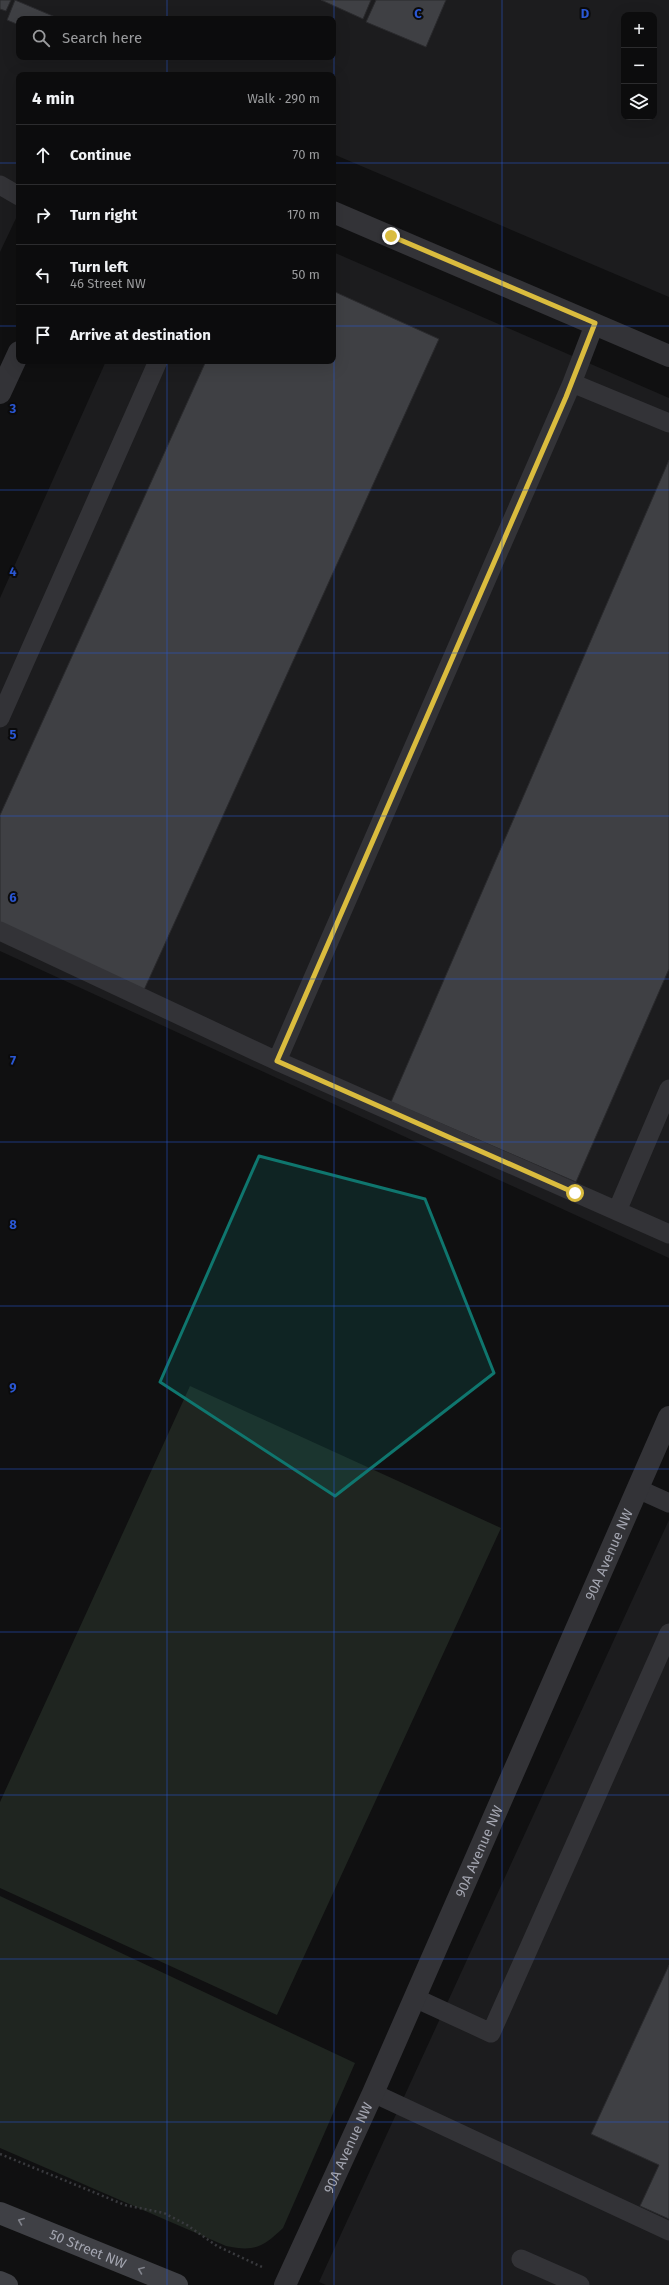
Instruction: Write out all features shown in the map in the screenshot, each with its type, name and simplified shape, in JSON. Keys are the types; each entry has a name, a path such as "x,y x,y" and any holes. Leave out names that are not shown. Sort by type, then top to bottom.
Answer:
{"main road":[{"name":"50 Street NW","path":"0,2213 177,2285"},
{"path":"0,2282 7,2285"}],"street":[{"path":"336,213 669,356"},
{"path":"0,393 16,358"},
{"name":"90A Avenue NW","path":"287,2282 415,1998 669,1417"}],"lane":[{"path":"0,185 16,194"},
{"path":"277,1061 572,383 595,323"},
{"path":"0,718 157,364"},
{"path":"572,383 669,423"},
{"path":"0,931 277,1061 669,1234"},
{"path":"617,1211 669,1089"},
{"path":"638,1489 669,1503"},
{"path":"415,1998 491,2033 669,1633"},
{"path":"373,2093 669,2231"},
{"path":"521,2259 580,2285"}],"path":[{"path":"0,2154 125,2205 164,2213 187,2225 218,2246 287,2282"}],"highlighted area":[{"path":"259,1156 425,1199 494,1373 335,1496 160,1382"}],"shaded area":[{"path":"0,0 669,0 669,297 336,155 336,72 16,72 16,218 0,252"},
{"path":"336,253 669,398 669,1258 0,951 0,598 105,364 336,364"},
{"path":"190,1386 501,1528 277,2015 0,1888 0,1802"},
{"path":"669,1520 669,2285 326,2285 319,2282"},
{"path":"0,1896 355,2063 283,2228 270,2240 264,2244 252,2248 236,2248 226,2246 0,2148"}],"building":[{"path":"0,0 11,0 6,11 0,9"},
{"path":"15,0 53,16 16,16 16,24 7,20"},
{"path":"321,0 371,0 363,19"},
{"path":"376,0 446,0 426,47 366,22"},
{"path":"336,292 439,339 144,990 0,924 0,815 205,364 336,364"},
{"path":"669,460 669,969 576,1182 391,1102"},
{"path":"669,1965 669,2219 640,2206 659,2165 591,2134"}],"route":[{"path":"391,236 595,323 566,397 277,1061 575,1193"}]}
